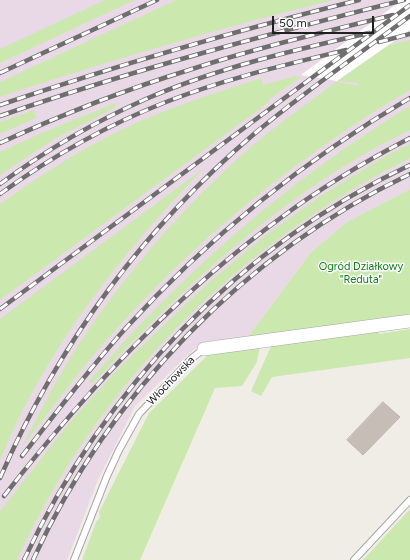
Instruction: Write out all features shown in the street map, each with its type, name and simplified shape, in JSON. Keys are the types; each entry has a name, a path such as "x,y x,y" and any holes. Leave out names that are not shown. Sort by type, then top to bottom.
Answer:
{"street":[{"name":"Włochowska","path":"204,349 410,321"}],"lane":[{"name":"Włochowska","path":"74,560 107,476 119,450 139,414 192,358 204,349"},
{"path":"354,560 410,500"}],"shaded area":[{"path":"0,0 410,0 410,189 347,222 311,252 247,338 209,341 192,351 135,406 98,480 67,560 0,560"}],"green space":[{"path":"105,0 135,0 0,63 0,49"},
{"path":"176,0 333,0 166,45 0,97 0,82"},
{"path":"410,40 410,90 364,118 276,181 234,215 194,251 155,288 117,328 82,369 21,448 77,347 130,274 169,227 211,184 270,131 336,82 359,86 359,83 337,81 388,45"},
{"path":"296,76 301,77 0,300 0,204 64,161 105,138 143,120 261,78 263,85"},
{"path":"115,103 116,107 53,140 0,175 0,152"},
{"path":"410,106 410,130 365,154 280,210 201,276 127,347 92,384 89,381 124,341 161,303 199,266 239,231 279,197 321,165"},
{"path":"34,110 36,118 0,134 0,122"},
{"path":"410,144 410,158 347,193 287,232 231,277 179,326 131,379 88,435 50,496 17,560 0,560 0,511 70,422 119,368 208,283 266,235 322,195 384,157"},
{"path":"204,168 114,269 88,305 63,341 40,379 19,418 0,460 0,319"},
{"name":"Ogród Działkowy \"Reduta\"","path":"410,189 410,315 247,338 311,252 347,222"},
{"path":"410,329 410,358 272,377 261,396 251,391 272,344 378,330 379,334"},
{"path":"260,345 257,362 242,386 215,388 140,560 82,560 96,522 100,517 99,512 149,413 209,354"},
{"path":"410,509 410,560 363,560"}],"pier":[{"path":"402,0 410,0 410,30 337,81 301,75"}],"building":[{"path":"383,402 400,417 363,455 347,440"}],"railway":[{"path":"0,73 157,0"},
{"path":"0,105 178,49 268,23 359,0"},
{"path":"0,116 150,68 302,26 404,0"},
{"path":"0,309 410,5"},
{"path":"0,143 93,104 141,86 214,62 265,47 393,15"},
{"path":"0,478 23,429 49,381 77,335 108,291 141,249 176,209 214,170 273,118 410,16"},
{"path":"0,184 34,160 89,127 146,99 228,69 312,46 369,33"},
{"path":"379,42 410,34"},
{"path":"0,194 19,180 59,155 101,131 144,111 232,79 346,50"},
{"path":"22,456 73,391 125,329 190,263 224,232 295,174 332,147 410,98"},
{"path":"4,496 35,457 99,383 168,312 205,279 243,247 313,195 361,165 410,138"},
{"path":"24,560 56,498 94,438 136,381 183,329 234,280 289,237 348,198 410,165"},
{"path":"33,560 64,499 101,441 142,386 188,334 238,287 292,244 350,206 410,174"}]}
